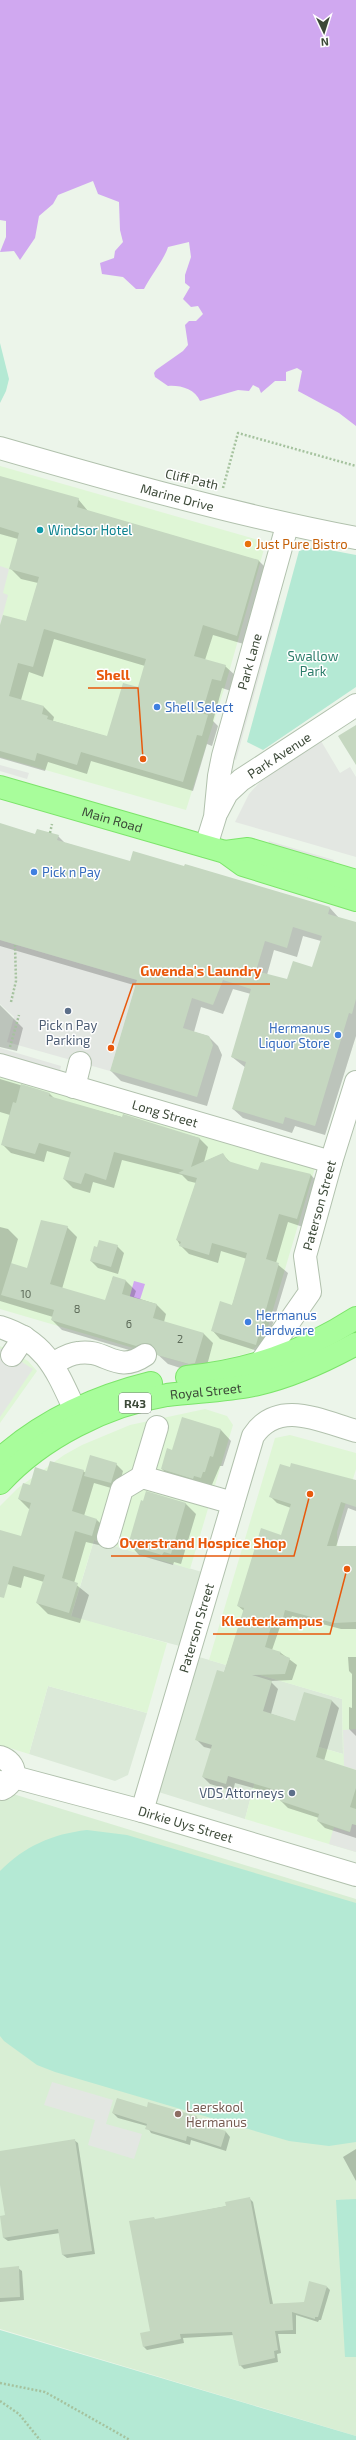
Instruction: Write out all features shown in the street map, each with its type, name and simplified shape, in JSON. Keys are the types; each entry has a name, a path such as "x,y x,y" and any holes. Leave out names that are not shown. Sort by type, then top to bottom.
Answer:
{"main road":[{"name":"Main Road","path":"0,787 216,849 248,849 356,881"},
{"name":"Main Road","path":"216,849 243,866 356,900"},
{"name":"Royal Street","path":"0,1458 37,1431 74,1408 103,1396 156,1382 217,1374 259,1365 315,1342 356,1318"},
{"name":"Royal Street","path":"0,1483 51,1442 111,1411 161,1396 258,1384 308,1367 356,1344"}],"street":[{"name":"Marine Drive","path":"0,448 155,492 287,526 356,538"},
{"name":"Park Lane","path":"216,849 215,817 219,776 223,756 287,526"},
{"name":"Park Avenue","path":"215,817 222,800 234,786 356,705"},
{"name":"Long Street","path":"5,1056 74,1087 331,1162"},
{"path":"74,1087 80,1063"},
{"name":"Paterson Street","path":"259,1365 310,1292 305,1256 331,1162 356,1082"},
{"path":"0,1327 24,1337 43,1351 52,1364 74,1408"},
{"path":"12,1355 24,1337"},
{"path":"52,1364 70,1354 79,1352 95,1353 119,1363 134,1362 145,1355"},
{"name":"Paterson Street","path":"142,1811 250,1445 259,1427 274,1416 282,1414 299,1415 356,1431"},
{"path":"108,1537 122,1489 142,1477 157,1427"},
{"path":"142,1477 233,1503"},
{"name":"Dirkie Uys Street","path":"0,1757 9,1761 14,1768 7,1780 142,1811 356,1875"}],"path":[{"name":"Cliff Path","path":"222,491 238,433 356,466"},
{"path":"11,1002 16,981 15,944"},
{"path":"5,1056 19,1015"},
{"path":"0,2383 45,2392 130,2440"},
{"path":"0,2401 19,2414 40,2440"}],"shaded area":[{"path":"0,0 356,0 356,426 339,413 298,391 302,371 297,368 286,372 286,381 275,381 261,393 259,388 253,385 249,391 238,390 200,401 195,393 182,387 168,386 155,377 154,373 156,370 183,351 188,345 185,325 189,321 196,321 203,314 198,306 191,307 183,299 190,287 185,283 185,275 191,257 189,242 168,247 164,257 144,289 136,289 123,277 102,274 100,263 114,258 115,251 123,242 120,230 119,202 98,194 93,181 58,195 53,204 39,216 35,238 20,260 14,251 0,252 6,237 6,221 0,220"},
{"path":"0,466 266,542 225,686 186,810 0,757"},
{"path":"0,566 9,569 3,593 8,595 0,625"},
{"path":"274,599 280,601 236,760 229,758"},
{"path":"321,741 340,773 350,767 356,777 356,857 235,822 249,794 260,782 277,768"},
{"path":"0,765 29,773 27,779 0,771"},
{"path":"269,841 334,860 333,866 267,847"},
{"name":"Pick n Pay Parking","path":"0,940 137,980 110,1071 7,1042 14,1017 0,1004"},
{"path":"0,1048 61,1066 60,1071 0,1054"},
{"path":"0,1076 315,1168 264,1340 249,1353 195,1366 0,1309"},
{"path":"134,1281 145,1284 138,1306 128,1303"},
{"path":"0,1346 28,1361 37,1371 0,1423"},
{"path":"0,1348 33,1369 0,1417"},
{"path":"205,1409 227,1416 233,1425 190,1569 94,1540 71,1616 167,1643 147,1713 48,1686 29,1754 0,1745 0,1506 18,1488 64,1455 82,1445 130,1425"},
{"path":"290,1435 356,1453 356,1469 337,1532 339,1595 356,1595 356,1852 245,1819 268,1732 343,1754 342,1699 209,1660 275,1438"},
{"path":"94,1540 212,1575 191,1649 71,1617"},
{"path":"189,1654 342,1699 343,1754 268,1732 245,1819 149,1789"},
{"path":"48,1686 147,1713 128,1775 115,1781 29,1754"},
{"path":"356,1729 356,1770 344,1766 343,1730"},
{"name":"Laerskool Hermanus","path":"0,1790 356,1899 356,2436 0,2329"},
{"path":"352,1824 356,1825 356,1852 329,1844 334,1827 349,1832"},
{"path":"52,2082 113,2100 106,2124 142,2134 134,2159 88,2145 95,2120 44,2105"}],"green space":[{"path":"0,343 9,379 6,391 0,403"},
{"name":"Swallow Park","path":"314,547 356,555 356,687 263,750 247,742 299,551"},
{"path":"87,1830 127,1835 356,1903 356,2142 329,2146 289,2141 55,2072 37,2065 4,2041 0,2036 0,1871 9,1862 29,1848 51,1838"},
{"path":"356,2199 356,2357 345,2357 336,2200"},
{"path":"0,2330 356,2436 356,2440 0,2440"}],"building":[{"path":"0,476 79,498 77,507 259,560 237,636 203,625 194,656 226,665 221,681 212,679 202,713 208,715 202,736 197,735 183,782 81,752 77,765 37,753 35,761 0,751 0,625 3,615 26,621 39,577 9,569 19,533 0,527","holes":["44,629 146,659 138,687 123,683 107,736 47,719 48,716 42,714 44,706 9,696 18,663 33,667"]},
{"path":"356,725 356,765 338,736"},
{"path":"0,823 35,834 37,829 59,835 57,840 130,861 133,851 184,866 185,864 330,907 328,914 356,922 356,999 352,1014 349,1013 315,1126 285,1117 283,1124 232,1109 246,1062 231,1057 251,989 223,980 213,1005 192,998 183,1028 209,1036 213,1045 197,1097 110,1071 137,980 0,940","holes":["293,927 322,936 312,967 293,961 287,979 256,971 265,941 287,948"]},
{"path":"21,1084 50,1093 49,1096 122,1117 123,1114 200,1138 191,1167 223,1153 228,1161 258,1170 261,1162 311,1174 297,1219 279,1214 266,1259 279,1263 256,1345 211,1331 220,1301 232,1305 247,1253 212,1243 209,1255 179,1246 181,1242 176,1240 197,1178 178,1173 184,1170 114,1152 106,1180 85,1173 81,1184 63,1179 71,1152 39,1143 35,1154 1,1145 13,1102 16,1103"},
{"path":"41,1220 68,1226 50,1284 105,1300 113,1276 126,1280 122,1294 157,1304 153,1318 204,1333 195,1363 189,1364 157,1355 151,1344 145,1343 136,1346 51,1320 54,1310 1,1295 11,1263 27,1268"},
{"path":"99,1240 118,1245 111,1267 90,1261 94,1246 97,1247"},
{"path":"182,1417 221,1429 213,1457 210,1456 205,1472 203,1472 201,1478 194,1476 193,1479 161,1469 167,1448 172,1450"},
{"path":"90,1455 117,1463 111,1483 84,1476"},
{"path":"50,1461 84,1470 72,1511 97,1519 92,1536 75,1531 62,1578 78,1583 69,1613 36,1603 45,1575 13,1566 4,1598 0,1597 0,1530 21,1536 31,1503 18,1499 23,1483 30,1485 35,1467 47,1471"},
{"path":"291,1463 356,1480 356,1507 341,1502 327,1546 356,1546 356,1622 334,1623 285,1610 283,1618 274,1617 265,1647 281,1652 280,1654 290,1658 285,1674 252,1675 272,1681 263,1711 295,1721 304,1692 332,1700 316,1757 356,1770 356,1788 350,1807 356,1809 356,1825 352,1824 350,1832 317,1821 319,1814 280,1801 282,1792 228,1776 226,1784 202,1777 212,1745 195,1740 217,1670 224,1672 244,1608 237,1606 261,1528 281,1535 291,1504 269,1497 280,1464 290,1467"},
{"path":"146,1491 186,1503 171,1554 164,1552 162,1555 128,1545 141,1500 143,1501"},
{"path":"117,2098 147,2107 148,2102 197,2116 195,2122 226,2131 221,2147 187,2136 186,2141 145,2129 147,2124 112,2113"},
{"path":"75,2139 92,2251 62,2255 58,2229 3,2238 0,2216 5,2215 0,2185 0,2151"},
{"path":"250,2197 270,2304 304,2302 309,2281 327,2286 318,2317 315,2317 315,2319 292,2312 293,2330 275,2331 278,2350 274,2351 275,2358 239,2366 232,2332 180,2334 181,2339 143,2347 140,2333 150,2331 129,2221 154,2217 155,2219 226,2206 225,2202"},
{"path":"19,2266 20,2297 0,2298 0,2268"}],"place":[{"name":"Windsor Hotel","path":"40,530"},
{"name":"Just Pure Bistro","path":"248,544"},
{"name":"Shell Select","path":"157,707"},
{"name":"Shell","path":"143,759"},
{"name":"Pick n Pay","path":"34,872"},
{"name":"Pick n Pay Parking","path":"68,1011"},
{"name":"Hermanus Liquor Store","path":"338,1035"},
{"name":"Gwenda's Laundry","path":"111,1048"},
{"name":"Hermanus Hardware","path":"248,1322"},
{"name":"Overstrand Hospice Shop","path":"310,1494"},
{"name":"Kleuterkampus","path":"347,1569"},
{"name":"VDS Attorneys","path":"292,1793"},
{"name":"Laerskool Hermanus","path":"178,2114"}]}
